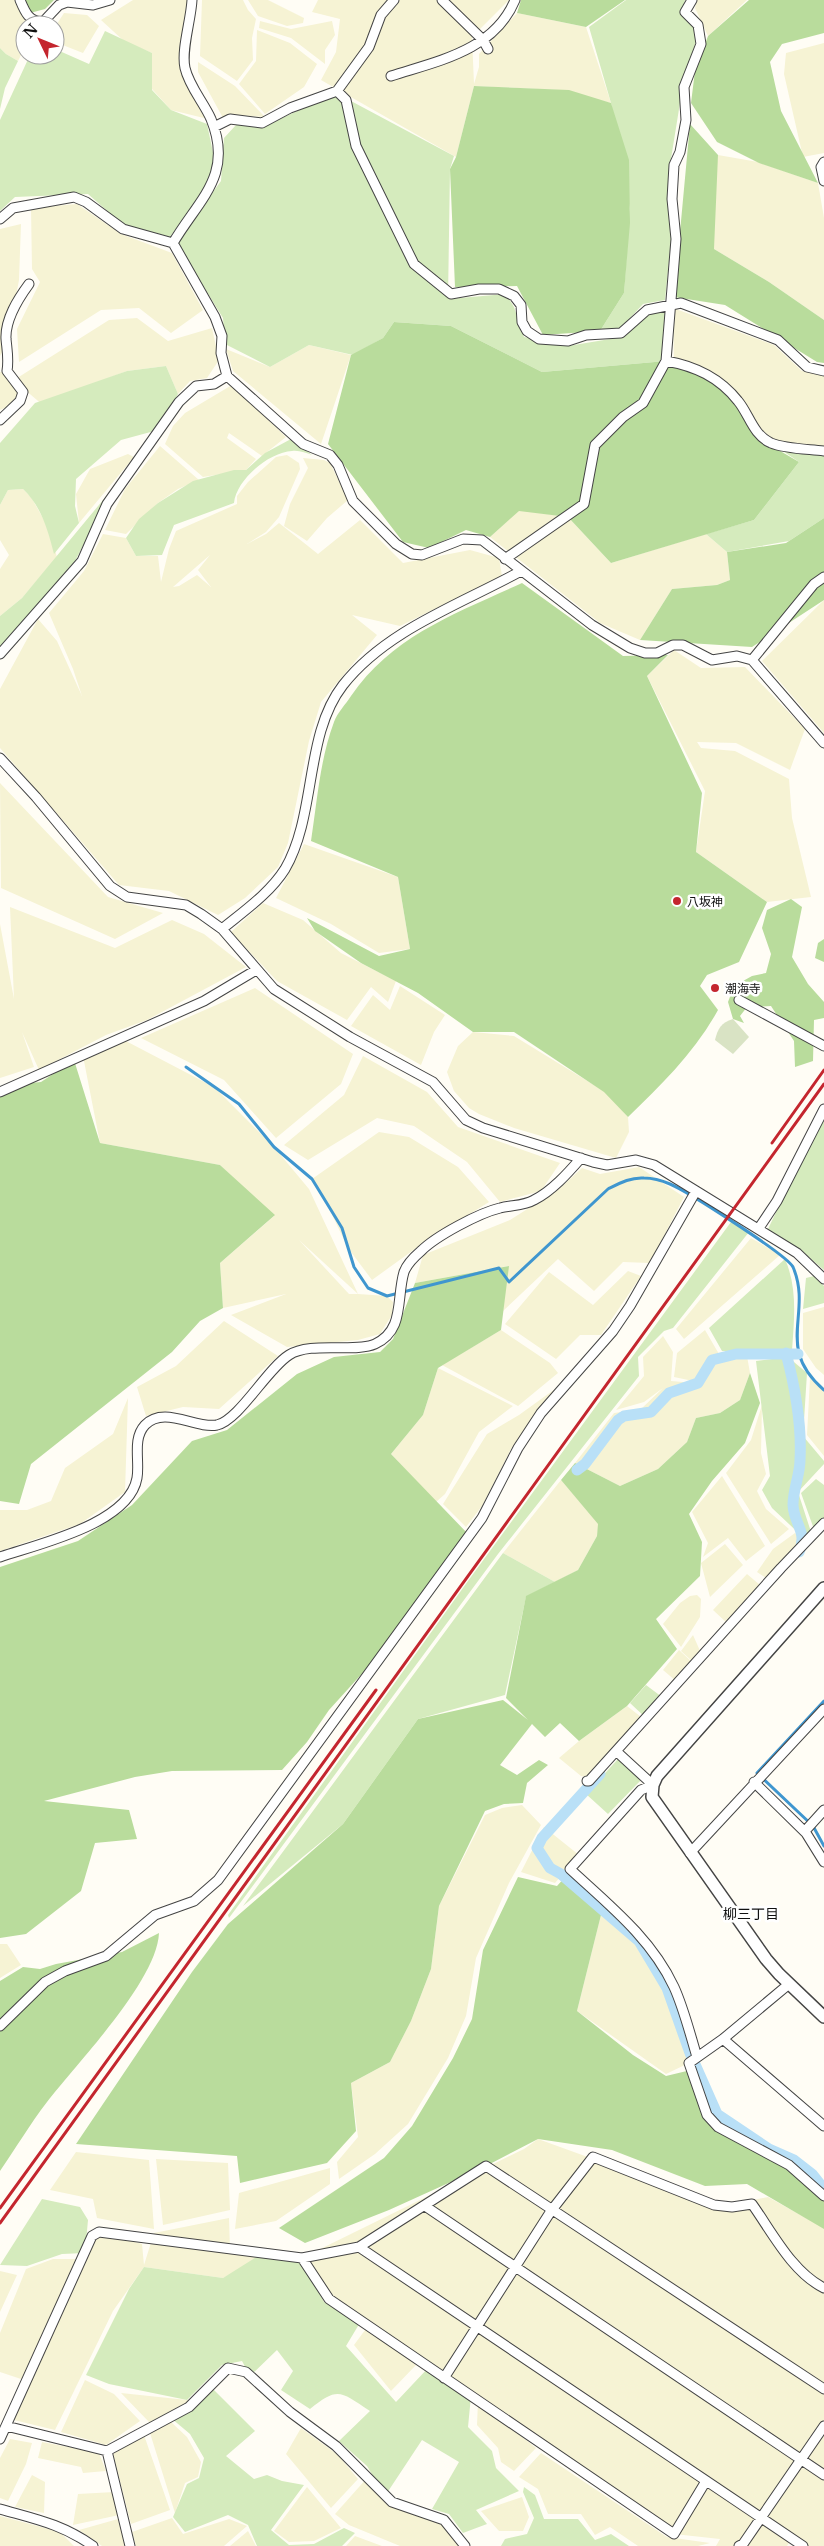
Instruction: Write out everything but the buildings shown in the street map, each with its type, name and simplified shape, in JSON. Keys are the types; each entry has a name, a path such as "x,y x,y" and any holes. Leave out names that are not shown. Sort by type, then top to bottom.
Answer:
{"street":[{"path":"20,0 28,16 34,22 43,22 60,5 67,2 93,5 110,0"},
{"path":"174,243 215,178 219,165 214,128 185,68 185,53 192,0"},
{"path":"214,128 230,119 262,123 290,108 337,91 369,48 381,14 394,0"},
{"path":"442,0 483,40 488,49"},
{"path":"391,76 466,52 483,40 511,11 515,0"},
{"path":"505,559 584,504 595,445 622,417 644,403 666,361 676,239 672,199 674,165 680,152 686,120 684,87 701,44 698,25 685,12 692,0"},
{"path":"337,91 346,100 356,146 414,264 442,289 451,294 479,288 499,289 514,296 521,305 522,322 527,331 539,339 568,340 586,335 621,333 647,310 681,303 778,340 808,367 824,371"},
{"path":"824,162 821,167 824,181"},
{"path":"0,219 12,208 74,196 86,202 123,230 174,243 215,317 222,336 221,352 227,376 303,444 330,455 338,465 353,501 396,544 412,554 422,555 463,539 482,540 592,625 630,648 645,653 657,653 673,645 683,645 712,660 737,656 752,660 824,744"},
{"path":"0,420 20,402 23,392 7,371 9,358 6,337 12,312 29,284"},
{"path":"666,361 688,365 706,372 738,401 762,437 771,443 824,452"},
{"path":"0,654 82,561 107,504 178,402 196,386 214,384 227,376"},
{"path":"222,930 266,891 284,869 297,839 325,718 342,686 371,655 393,638 521,571"},
{"path":"752,660 814,584 824,578"},
{"path":"0,758 36,797 110,886 127,897 186,905 222,930 274,989 350,1037 433,1082 466,1120 483,1128 607,1165 636,1160 654,1165 796,1252 824,1279"},
{"path":"0,1092 204,1001 256,970"},
{"path":"739,1000 822,1045"},
{"path":"759,1228 777,1201 824,1109"},
{"path":"0,1557 81,1530 126,1501 135,1489 138,1476 138,1438 145,1425 154,1420 175,1417 202,1426 218,1425 234,1414 278,1363 292,1353 310,1349 373,1346 387,1337 396,1325 404,1272 423,1248 478,1215 534,1201 568,1172 581,1158"},
{"path":"0,2026 46,1982 65,1972 106,1956 155,1915 194,1901 218,1880 482,1518 518,1448 541,1413 613,1332 696,1191"},
{"path":"586,1781 616,1751 824,1523"},
{"path":"824,1588 657,1776 653,1785 652,1797 766,1959 824,2017"},
{"path":"690,1853 754,1782 824,1709"},
{"path":"616,1751 653,1785"},
{"path":"754,1782 805,1831 824,1862"},
{"path":"653,1785 640,1790 570,1869 632,1925 652,1950 674,1988 697,2057"},
{"path":"805,1831 824,1810"},
{"path":"789,1984 724,2039 689,2062 707,2115 718,2127 733,2137 789,2165 824,2196"},
{"path":"724,2039 824,2126"},
{"path":"444,2378 551,2211 593,2157 714,2205 732,2207 752,2204 799,2270 814,2283 824,2288"},
{"path":"0,2439 92,2236 99,2232 302,2258 359,2247 486,2166 551,2211 824,2390"},
{"path":"425,2206 824,2475"},
{"path":"359,2247 803,2546"},
{"path":"302,2258 329,2299 674,2534 706,2481"},
{"path":"6,2426 107,2451 189,2407 228,2368 246,2372 290,2412 336,2446 392,2502 444,2520 465,2546"},
{"path":"739,2546 762,2518 824,2426"},
{"path":"107,2451 130,2546"},
{"path":"0,2509 60,2526 73,2532 93,2546"}],"shaded area":[{"path":"0,0 15,0 22,15 15,15 15,59 0,48"},
{"path":"133,0 189,0 191,5 181,69 208,119 171,110 152,89 152,53 125,42 101,20"},
{"path":"202,0 243,0 248,10 256,19 252,38 253,60 237,81 200,56"},
{"path":"248,0 268,0 304,18 303,23 287,26 258,16"},
{"path":"318,0 509,0 472,37 474,84 479,67 479,54 517,13 586,27 611,103 558,90 474,86 456,157 321,80 336,52 340,19 312,12"},
{"path":"697,0 747,0 708,36 695,8"},
{"path":"64,13 87,15 99,26 83,53 65,46 65,15 63,15"},
{"path":"260,21 291,29 332,21 335,35 325,50 325,64 291,38 259,28"},
{"path":"257,30 290,43 317,64 304,87 265,114 239,84 256,61"},
{"path":"824,43 824,153 803,157 784,74 786,53"},
{"path":"198,62 235,86 265,117 236,115 223,118 198,72"},
{"path":"718,155 758,162 818,183 824,218 824,320 769,282 714,249 712,196"},
{"path":"77,204 121,234 172,253 203,310 171,333 139,308 101,310 19,362 17,329 40,282 32,269 31,208"},
{"path":"21,224 19,280 7,343 0,356 0,229"},
{"path":"673,308 774,345 802,371 824,375 824,451 771,443 674,362"},
{"path":"137,318 168,341 212,328 219,360 207,378 190,381 178,394 166,366 127,371 82,388 45,407 16,382 23,392 20,401 0,410 0,372 7,371 14,380 109,320"},
{"path":"309,345 351,355 321,444 233,371 226,349 270,367"},
{"path":"232,385 286,437 262,456 229,433 227,438 256,459 246,470 203,477 165,444 173,426 185,413"},
{"path":"160,446 199,480 178,489 158,503 126,534 105,530 125,489"},
{"path":"128,454 134,457 79,523 76,494 90,469"},
{"path":"287,455 299,463 300,469 279,517 266,532 247,544 266,534 279,523 318,554 360,520 403,563 470,550 499,558 502,576 400,626 352,615 377,635 321,702 309,741 288,843 278,867 245,898 218,915 169,891 119,885 0,748 0,689 38,619 57,641 82,696 73,669 49,613 84,571 103,534 126,538 136,556 158,556 161,582 169,549 176,531 237,504 237,496 248,482 276,457","holes":["210,555 198,570 211,587 197,575 179,586 173,587"]},
{"path":"303,458 324,460 330,463 348,500 327,518 307,541 284,526 290,504 308,468"},
{"path":"23,489 31,497 48,527 57,557 22,598 0,616 0,569 9,555 0,540 0,505 8,490"},
{"path":"519,510 568,517 611,563 706,534 727,552 730,580 717,585 672,589 640,640 600,623 490,537"},
{"path":"824,600 824,733 762,661"},
{"path":"674,650 701,668 745,667 805,729 790,770 736,743 697,742 701,748 735,751 789,779 792,818 811,897 767,902 696,852 705,791 647,676"},
{"path":"0,783 108,897 163,913 115,939 1,888"},
{"path":"304,844 398,877 410,949 379,953 331,924 276,898"},
{"path":"263,903 303,920 341,953 396,981 388,1002 371,987 347,1020 277,981 231,932"},
{"path":"10,907 115,948 172,920 204,934 246,967 147,1020 106,1035 39,1070 22,1032 34,1067 0,1078 0,924 14,999"},
{"path":"400,986 445,1015 434,1032 421,1065 351,1026 373,995 390,1010"},
{"path":"255,988 353,1054 341,1084 276,1138 224,1080 141,1038"},
{"path":"473,1032 514,1036 607,1093 628,1117 629,1132 616,1158 514,1128 469,1108 454,1091 447,1072 458,1046"},
{"path":"122,1039 214,1087 274,1147 309,1189 358,1294 387,1296 393,1302 392,1315 380,1334 358,1340 287,1347 231,1315 286,1294 223,1308 220,1263 274,1216 220,1165 100,1143 83,1056","holes":["299,1240 358,1294 349,1294"]},
{"path":"363,1056 427,1092 458,1127 560,1163 541,1191 500,1202 467,1162 414,1126 377,1118 308,1160 284,1145 344,1095"},
{"path":"379,1132 409,1137 458,1167 489,1202 419,1246 372,1280 348,1248 323,1196 312,1179"},
{"path":"639,1167 684,1197 650,1263 623,1262 594,1291 558,1259 503,1311 508,1266 415,1283 423,1255 510,1220 559,1189 582,1168 600,1174"},
{"path":"751,1238 780,1255 684,1339 676,1329"},
{"path":"628,1271 641,1276 601,1335 580,1335 556,1359 505,1324 549,1272 593,1305"},
{"path":"824,1307 824,1375 816,1368 803,1349 803,1313"},
{"path":"224,1321 278,1356 219,1409 183,1407 146,1416 137,1387 176,1366"},
{"path":"501,1330 550,1363 558,1373 518,1406 442,1365"},
{"path":"705,1330 719,1354 693,1381 674,1377 677,1353"},
{"path":"663,1336 673,1352 671,1381 695,1383 722,1354 747,1356 750,1373 740,1400 720,1413 696,1418 687,1442 658,1469 620,1486 575,1463 614,1413 641,1409 663,1388 644,1402 616,1410 644,1376 643,1357"},
{"path":"438,1368 513,1406 479,1432 445,1494 436,1502 391,1454 423,1415"},
{"path":"810,1378 824,1390 824,1456 807,1435"},
{"path":"555,1389 512,1447 482,1506 466,1527 443,1504 487,1434 519,1415"},
{"path":"128,1398 125,1492 80,1524 0,1551 0,1510 27,1510 51,1501 65,1468 113,1434"},
{"path":"762,1405 761,1453 766,1474 757,1491 766,1509 789,1529 771,1544 726,1473 751,1440"},
{"path":"722,1476 765,1546 746,1561 728,1538 703,1557 708,1543 692,1512"},
{"path":"561,1480 599,1524 597,1536 578,1570 555,1582 503,1553"},
{"path":"795,1533 801,1539 766,1578 757,1572 773,1549"},
{"path":"725,1544 743,1565 710,1597 701,1563"},
{"path":"747,1574 760,1585 727,1623 713,1610"},
{"path":"697,1595 701,1599 700,1617 681,1647 663,1624 680,1603 690,1596"},
{"path":"693,1635 701,1653 693,1662 681,1651"},
{"path":"679,1650 693,1663 676,1681 663,1670"},
{"path":"627,1706 645,1720 587,1777 581,1776 559,1758 579,1741"},
{"path":"522,1805 541,1825 509,1883 476,1958 466,2016 448,2058 408,2124 375,2154 339,2179 337,2162 358,2137 351,2083 390,2062 411,2021 431,1969 439,1906 485,1815 502,1808"},
{"path":"544,1827 579,1855 555,1883 521,1872"},
{"path":"603,1907 638,1932 674,1988 695,2056 689,2063 666,2074 577,2011"},
{"path":"0,1944 7,1944 21,1965 0,1978"},
{"path":"538,2139 723,2206 768,2197 824,2228 824,2546 797,2546 790,2541 787,2546 716,2546 720,2539 674,2534 484,2406 536,2448 514,2471 501,2462 498,2448 477,2425 478,2401 376,2332 416,2365 391,2391 354,2345 368,2326 329,2299 302,2258 524,2149"},
{"path":"76,2152 149,2160 154,2229 97,2218 93,2199 50,2190"},
{"path":"156,2159 228,2163 230,2210 163,2225"},
{"path":"330,2168 330,2184 276,2221 235,2229 239,2193"},
{"path":"229,2218 230,2250 267,2255 223,2278 144,2267 113,2311 55,2430 14,2420 78,2270 24,2380 0,2372 0,2333 26,2269 53,2259 83,2259 99,2232 142,2244 144,2265 154,2233"},
{"path":"0,2271 17,2275 0,2312"},
{"path":"85,2380 114,2394 140,2421 106,2445 61,2432"},
{"path":"121,2393 187,2400 193,2400 150,2423"},
{"path":"171,2422 187,2437 201,2462 198,2477 185,2483 175,2513 150,2433"},
{"path":"301,2428 338,2455 358,2479 331,2508 286,2454"},
{"path":"144,2435 170,2510 131,2524 113,2454"},
{"path":"10,2439 32,2443 26,2464 8,2501 0,2498 0,2458"},
{"path":"42,2442 99,2453 106,2471 83,2473 81,2467 38,2458"},
{"path":"541,2453 667,2537 710,2543 698,2546 638,2546 610,2527 595,2535 581,2514 548,2514 538,2489 519,2477"},
{"path":"32,2475 45,2482 44,2513 15,2507"},
{"path":"367,2478 390,2506 445,2522 465,2546 400,2546 349,2525 335,2514"},
{"path":"307,2487 341,2528 314,2541 289,2542 274,2531"},
{"path":"114,2492 119,2515 73,2525 78,2494"},
{"path":"522,2497 529,2517 523,2531 499,2531 481,2511"},
{"path":"0,2516 60,2532 74,2546 0,2546"},
{"path":"172,2518 183,2534 229,2519 247,2526 224,2546 136,2546 132,2532"},
{"path":"118,2519 125,2546 102,2546 79,2530"},
{"path":"248,2531 256,2546 230,2546"},
{"path":"355,2536 382,2546 346,2546"}],"green space":[{"path":"24,0 54,0 45,9 30,13"},
{"path":"521,0 625,0 586,27 517,13"},
{"path":"626,0 685,0 681,14 695,28 696,41 684,78 670,165 671,241 665,300 643,304 620,329 600,331 624,293 630,209 611,103 589,27"},
{"path":"749,0 824,0 824,33 782,44 770,62 781,111 818,183 759,163 717,142 691,103 695,71 708,36"},
{"path":"105,31 152,53 152,90 171,110 207,124 215,162 207,185 170,237 122,224 88,194 15,197 0,211 0,120 25,65 65,65 65,53 89,64"},
{"path":"0,48 15,59 16,65 5,88 0,109"},
{"path":"474,86 569,90 611,103 629,160 630,223 624,293 600,331 543,335 517,286 455,287 450,169 456,157"},
{"path":"336,93 454,156 450,169 448,299 506,294 514,307 524,337 568,346 622,337 648,312 665,310 666,361 542,372 451,326 394,322 383,338 353,355 309,345 270,367 225,344 223,318 176,242 221,181 224,138 236,125 267,125"},
{"path":"690,124 718,155 714,249 769,282 824,320 824,363 817,362 725,305 674,297"},
{"path":"394,322 451,326 542,372 666,361 718,382 770,445 799,462 754,520 611,563 568,517 519,511 490,537 466,530 429,548 403,542 328,444 351,355 383,338"},
{"path":"166,366 178,394 158,430 121,440 76,479 75,506 79,523 54,554 39,511 23,489 8,490 0,505 0,443 35,403 127,371"},
{"path":"291,439 312,455 295,451 274,456 247,477 236,494 234,503 174,525 162,555 136,556 126,538 139,519 158,503 193,481 234,470 246,470 265,453"},
{"path":"771,443 824,451 824,518 789,541 727,552 706,534 754,520 799,462"},
{"path":"108,494 110,494 75,561 0,648 0,616 22,598"},
{"path":"824,518 824,600 752,647 640,640 672,589 717,585 730,580 727,552 786,543"},
{"path":"522,583 623,656 668,655 647,676 702,793 696,852 767,902 739,962 707,975 700,986 718,1010 709,1025 677,1067 628,1117 604,1092 514,1032 473,1032 418,993 361,963 315,931 307,918 379,956 410,949 398,877 311,841 329,736 335,719 368,675 406,641 450,616"},
{"path":"791,899 802,907 792,957 808,984 824,1002 824,1018 814,1020 813,1061 795,1067 794,1041 771,1006 747,1007 740,1016 744,1023 733,1019 728,1002 734,986 752,976 766,973 771,954 762,928 767,910"},
{"path":"824,939 824,962 815,958 818,943"},
{"path":"733,1019 749,1037 733,1054 715,1040 721,1026"},
{"path":"74,1060 100,1143 220,1165 275,1215 220,1263 223,1308 200,1321 172,1352 31,1464 19,1504 0,1501 0,1086 41,1082"},
{"path":"824,1117 824,1270 804,1253 768,1229 817,1127"},
{"path":"731,1222 749,1232 673,1328 664,1331 638,1357 639,1376 498,1554 229,1918 228,1915 468,1581"},
{"path":"785,1259 792,1282 793,1293 792,1351 722,1351 709,1328"},
{"path":"509,1266 501,1330 438,1368 423,1415 391,1454 469,1535 397,1635 329,1710 307,1742 282,1770 172,1771 135,1777 44,1801 129,1810 137,1839 95,1843 81,1891 26,1934 0,1938 0,1567 78,1541 132,1505 192,1441 227,1430 297,1374 334,1357 380,1352 393,1339 415,1283"},
{"path":"814,1276 824,1286 824,1303 803,1309 806,1278"},
{"path":"788,1357 807,1373 803,1436 824,1461 824,1464 798,1492 812,1535 807,1541 772,1508 762,1490 770,1476 756,1361"},
{"path":"750,1373 760,1403 745,1443 712,1481 689,1514 702,1542 700,1576 656,1619 677,1649 627,1706 579,1741 560,1723 545,1737 532,1724 500,1765 517,1775 539,1760 548,1765 527,1783 523,1803 504,1804 485,1811 439,1906 431,1969 411,2021 390,2062 351,2083 356,2131 327,2163 240,2183 237,2156 76,2144 192,1972 228,1924 343,1824 418,1719 503,1700 528,1720 506,1698 526,1596 578,1570 597,1536 598,1524 561,1480 575,1463 620,1486 658,1469 687,1442 696,1418 720,1413 740,1400"},
{"path":"816,1479 824,1485 824,1523 815,1532 801,1493"},
{"path":"503,1553 555,1582 526,1597 505,1695 418,1719 343,1824 243,1906"},
{"path":"646,1685 662,1697 646,1718 630,1703"},
{"path":"619,1758 642,1779 608,1814 586,1794"},
{"path":"567,1875 603,1907 577,2011 633,2055 666,2076 691,2070 714,2123 783,2161 824,2195 824,2229 747,2184 705,2186 612,2150 538,2139 486,2166 389,2210 305,2243 279,2228 384,2158 412,2126 453,2058 472,2019 483,1950 518,1877 557,1886"},
{"path":"159,1933 155,1952 145,1974 131,1997 114,2021 47,2102 0,2171 0,1981 23,1967 40,1969 56,1964 122,1952"},
{"path":"42,2199 80,2207 88,2220 85,2253 62,2254 27,2266 0,2265"},
{"path":"261,2254 302,2258 324,2302 361,2321 346,2346 396,2402 429,2367 471,2396 468,2427 492,2451 496,2468 519,2491 476,2510 487,2524 463,2533 449,2514 432,2509 459,2462 422,2440 385,2496 367,2466 339,2441 370,2411 352,2399 340,2394 327,2397 310,2409 281,2390 293,2371 277,2350 250,2376 242,2361 222,2365 187,2400 109,2384 86,2375 129,2289 144,2267 223,2278"},
{"path":"212,2388 255,2431 226,2456 254,2479 267,2475 282,2481 304,2485 271,2530 289,2545 314,2544 344,2528 355,2533 342,2546 257,2546 248,2525 228,2515 185,2532 173,2517 187,2484 199,2478 204,2458 190,2434 171,2418"},
{"path":"524,2487 535,2495 544,2519 578,2519 595,2540 611,2534 629,2546 501,2546 505,2539 527,2534 534,2518 523,2492"}],"waterway":[{"path":"186,1067 239,1104 274,1147 312,1179 342,1228 354,1267 368,1288 387,1296 499,1268 509,1282 608,1189 635,1178 657,1180 680,1189 715,1210 774,1250 793,1267 798,1284 799,1300 797,1345 801,1359 809,1374 824,1390"},
{"path":"786,1353 795,1392 800,1433 800,1466 793,1505 802,1539 799,1552"},
{"path":"577,1470 585,1464 618,1420 624,1416 651,1412 669,1393 698,1383 712,1360 736,1354 798,1354"},
{"path":"824,1701 757,1773 813,1826 824,1846"},
{"path":"600,1774 542,1838 537,1848 550,1868 561,1874 639,1941 667,1988 690,2053 717,2114 769,2149 794,2160 812,2174 824,2189"}],"railway":[{"path":"772,1143 824,1070"},
{"path":"0,2223 824,1084"},
{"path":"0,2208 376,1690"}],"place":[{"name":"八坂神","path":"677,901"},
{"name":"潮海寺","path":"715,988"}],"district":[{"name":"柳三丁目","path":"751,1914"}]}
